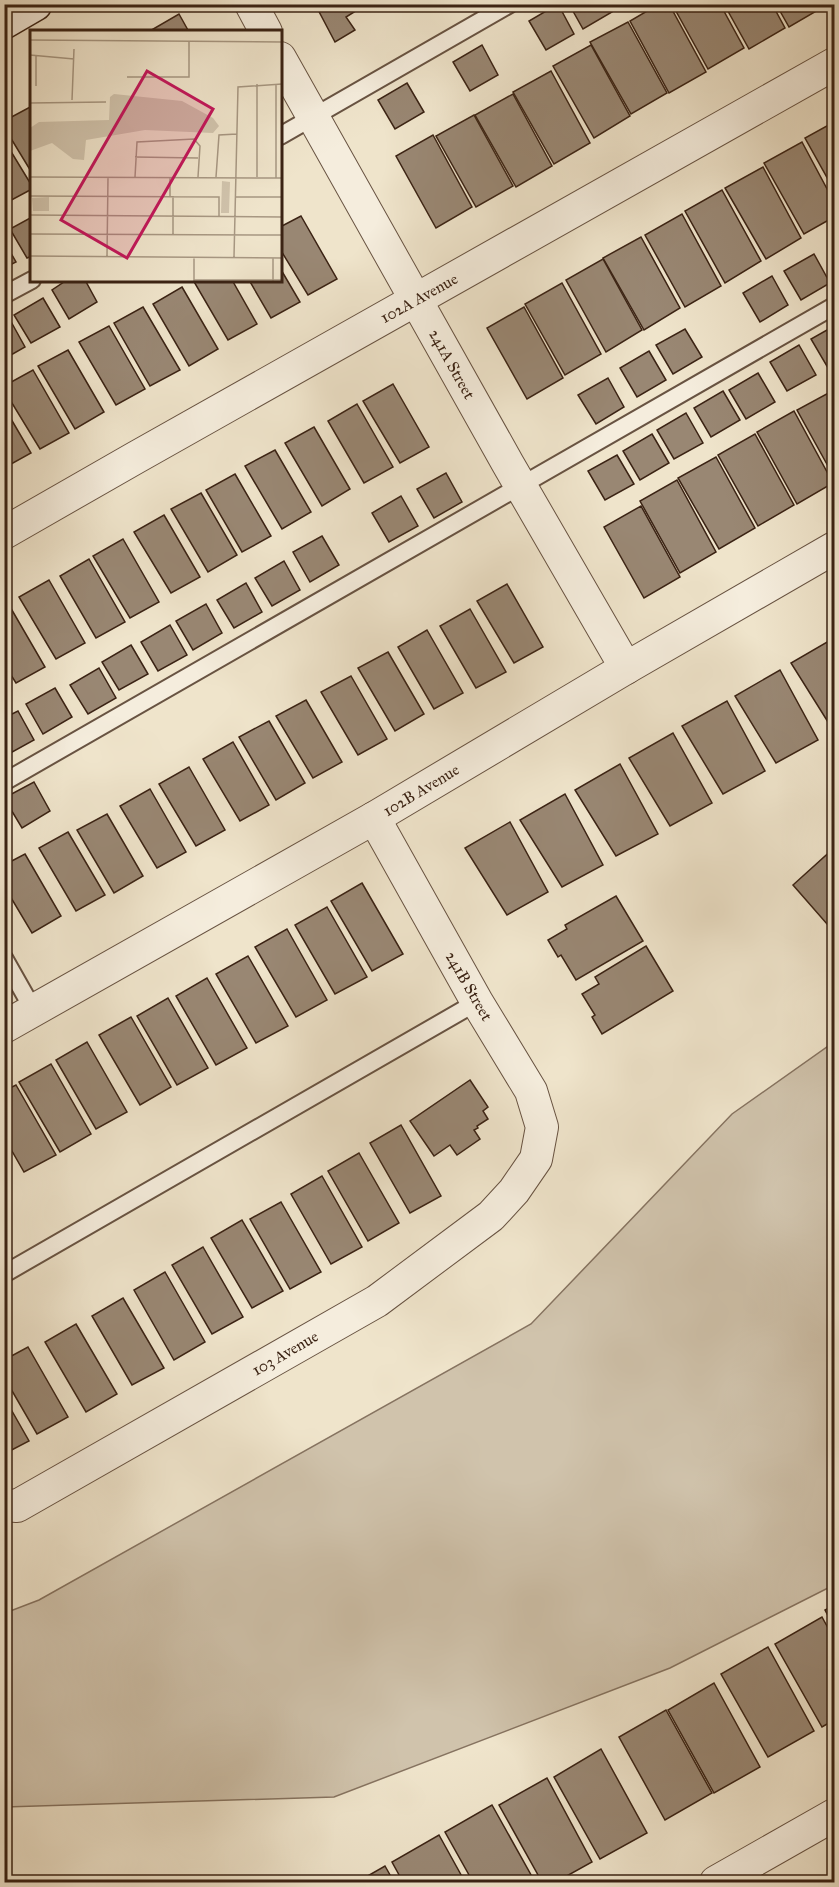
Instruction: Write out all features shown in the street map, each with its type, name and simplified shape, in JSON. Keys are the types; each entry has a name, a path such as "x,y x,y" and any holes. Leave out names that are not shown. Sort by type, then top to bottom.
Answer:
{"main road":[{"path":"4,22 35,4"}],"street":[{"path":"250,4 265,30"},
{"name":"241A Street","path":"282,61 626,668"},
{"name":"102A Avenue","path":"4,533 834,64"},
{"name":"102B Avenue","path":"4,1027 374,818 834,548"},
{"name":"241B Street","path":"374,818 477,1002 531,1091 542,1127 536,1159"},
{"name":"103 Avenue","path":"4,1505 17,1506 377,1301 491,1216 514,1191 536,1159"},
{"path":"716,1882 834,1815"}],"lane":[{"path":"282,135 510,4"},
{"path":"4,295 30,281"},
{"path":"4,782 834,306"},
{"path":"4,958 34,1011"},
{"path":"4,1274 477,1002"}],"shaded area":[{"path":"834,1042 834,1585 670,1668 334,1797 5,1807 5,1613 39,1600 531,1324 732,1114"}],"building":[{"path":"315,4 367,4 346,17 355,30 335,42"},
{"path":"558,4 574,34 546,50 529,21"},
{"path":"569,4 608,4 612,12 583,29"},
{"path":"659,4 669,4 706,72 669,93 630,21"},
{"path":"672,4 720,4 744,48 708,69"},
{"path":"724,4 772,4 785,28 749,49"},
{"path":"776,4 824,4 825,6 789,27"},
{"path":"179,14 188,30 151,30"},
{"path":"628,22 667,93 631,114 590,42"},
{"path":"482,45 498,75 470,91 453,62"},
{"path":"591,45 630,116 594,138 553,66"},
{"path":"551,71 590,143 554,164 513,92"},
{"path":"407,83 424,112 395,129 378,100"},
{"path":"513,94 552,166 516,187 475,115"},
{"path":"30,107 30,170 4,127 4,121"},
{"path":"474,115 513,186 476,207 436,136"},
{"path":"834,122 834,190 805,138"},
{"path":"433,135 472,207 436,228 396,156"},
{"path":"4,140 30,183 30,190 4,204"},
{"path":"802,142 834,202 834,217 804,234 764,163"},
{"path":"763,167 801,238 766,259 725,188"},
{"path":"722,190 761,261 725,283 685,211"},
{"path":"682,214 721,286 685,307 645,235"},
{"path":"301,216 337,279 308,295 282,252 282,226"},
{"path":"30,218 30,257 27,258 10,229"},
{"path":"641,237 680,308 644,330 603,258"},
{"path":"4,241 16,262 4,268"},
{"path":"814,254 830,283 801,300 784,271"},
{"path":"603,259 642,330 606,352 566,280"},
{"path":"282,271 300,302 271,318 250,282 282,282"},
{"path":"772,276 788,305 760,322 743,293"},
{"path":"64,282 86,282 97,302 69,319 52,290"},
{"path":"194,282 233,282 257,324 228,340"},
{"path":"562,283 601,354 565,375 525,304"},
{"path":"182,287 218,349 189,366 153,304"},
{"path":"43,298 60,327 31,343 14,315"},
{"path":"143,307 180,370 150,386 114,323"},
{"path":"524,307 563,378 527,399 487,328"},
{"path":"9,318 25,347 4,359 4,320"},
{"path":"109,326 145,389 116,405 79,342"},
{"path":"834,326 834,364 828,368 811,339"},
{"path":"685,329 702,357 673,374 656,345"},
{"path":"799,345 816,375 787,391 770,362"},
{"path":"68,350 104,412 75,429 38,366"},
{"path":"649,351 666,380 637,397 620,368"},
{"path":"33,370 69,433 40,449 4,390 4,386"},
{"path":"758,373 775,402 746,419 729,390"},
{"path":"608,378 624,407 596,424 578,395"},
{"path":"393,384 429,447 400,463 363,401"},
{"path":"834,390 834,477 797,410"},
{"path":"723,391 740,420 711,437 694,408"},
{"path":"357,404 393,467 364,483 328,421"},
{"path":"4,407 31,453 4,468"},
{"path":"794,411 833,483 797,504 757,432"},
{"path":"686,413 703,443 674,459 657,430"},
{"path":"314,427 350,489 322,506 285,443"},
{"path":"652,434 669,463 640,480 623,451"},
{"path":"755,434 794,505 758,526 718,455"},
{"path":"275,450 311,512 282,529 245,466"},
{"path":"617,455 634,484 605,500 588,471"},
{"path":"716,457 755,528 719,549 678,478"},
{"path":"446,473 462,502 434,518 417,489"},
{"path":"235,474 271,536 242,552 206,490"},
{"path":"677,480 716,552 680,573 640,501"},
{"path":"201,493 237,555 208,572 171,509"},
{"path":"401,496 418,526 389,542 372,513"},
{"path":"641,506 680,577 644,598 604,527"},
{"path":"164,515 200,577 171,593 134,532"},
{"path":"322,536 339,565 310,582 293,552"},
{"path":"123,539 159,602 130,618 93,556"},
{"path":"89,559 125,622 96,638 60,576"},
{"path":"284,561 300,590 272,606 255,578"},
{"path":"49,580 85,643 56,659 19,597"},
{"path":"246,583 262,612 234,628 217,600"},
{"path":"507,584 543,647 514,663 477,601"},
{"path":"206,604 222,633 193,650 176,621"},
{"path":"9,605 45,667 16,683 4,664 4,607"},
{"path":"470,609 506,672 476,688 440,626"},
{"path":"170,625 187,655 158,671 141,642"},
{"path":"427,630 463,693 434,709 398,647"},
{"path":"834,638 834,729 833,730 791,663"},
{"path":"131,645 148,674 119,690 102,662"},
{"path":"388,652 424,714 395,731 358,668"},
{"path":"99,668 116,698 88,714 70,685"},
{"path":"780,670 818,740 776,763 735,696"},
{"path":"351,676 387,739 358,755 321,692"},
{"path":"55,688 72,717 43,734 26,704"},
{"path":"306,700 342,762 313,778 276,716"},
{"path":"727,701 765,771 723,794 682,726"},
{"path":"18,711 34,740 5,756 4,718"},
{"path":"269,721 305,783 276,800 239,737"},
{"path":"673,733 712,803 670,826 629,758"},
{"path":"233,742 269,805 240,821 203,759"},
{"path":"620,764 658,834 616,856 575,790"},
{"path":"189,767 225,830 196,846 159,784"},
{"path":"34,782 50,811 22,828 4,798"},
{"path":"150,789 186,852 157,868 120,806"},
{"path":"565,794 603,865 562,887 520,820"},
{"path":"107,814 143,876 114,893 77,830"},
{"path":"510,822 548,892 507,915 465,848"},
{"path":"68,832 105,895 76,911 39,848"},
{"path":"834,848 834,917 827,924 793,885"},
{"path":"25,854 61,916 32,933 4,886 4,865"},
{"path":"362,883 403,954 372,971 331,901"},
{"path":"616,896 643,941 576,980 561,955 558,957 548,940 567,929 565,925"},
{"path":"327,907 367,977 335,994 295,925"},
{"path":"287,929 327,1000 296,1017 255,947"},
{"path":"646,946 673,991 602,1034 592,1017 595,1015 582,994 599,984 595,977"},
{"path":"248,956 288,1026 256,1043 216,974"},
{"path":"207,978 247,1048 216,1065 176,996"},
{"path":"168,998 208,1068 177,1085 137,1016"},
{"path":"131,1017 171,1087 140,1105 99,1035"},
{"path":"87,1042 127,1112 96,1129 56,1060"},
{"path":"51,1064 91,1134 60,1152 19,1082"},
{"path":"470,1080 488,1107 483,1111 488,1119 474,1130 480,1139 457,1155 450,1145 434,1156 410,1121"},
{"path":"16,1085 56,1155 24,1172 4,1137 4,1091"},
{"path":"401,1125 441,1196 410,1213 370,1143"},
{"path":"359,1153 399,1223 368,1241 328,1171"},
{"path":"322,1176 362,1247 331,1264 291,1194"},
{"path":"281,1202 321,1272 290,1289 250,1219"},
{"path":"242,1220 283,1291 252,1308 211,1238"},
{"path":"203,1247 243,1317 212,1334 172,1265"},
{"path":"165,1272 205,1342 174,1360 134,1290"},
{"path":"123,1298 164,1368 132,1385 92,1316"},
{"path":"76,1324 117,1394 86,1412 45,1342"},
{"path":"28,1347 68,1417 37,1434 4,1377 4,1360"},
{"path":"4,1397 29,1441 4,1454"},
{"path":"834,1605 834,1627 825,1610"},
{"path":"822,1617 834,1639 834,1720 822,1727 775,1644"},
{"path":"768,1647 814,1731 768,1757 721,1674"},
{"path":"714,1683 760,1767 714,1793 668,1710"},
{"path":"666,1710 712,1793 665,1820 619,1737"},
{"path":"601,1749 647,1833 600,1859 554,1777"},
{"path":"547,1778 592,1862 556,1882 542,1882 499,1805"},
{"path":"492,1805 535,1882 473,1882 445,1832"},
{"path":"439,1835 465,1882 403,1882 392,1862"},
{"path":"385,1866 394,1882 357,1882"}]}
